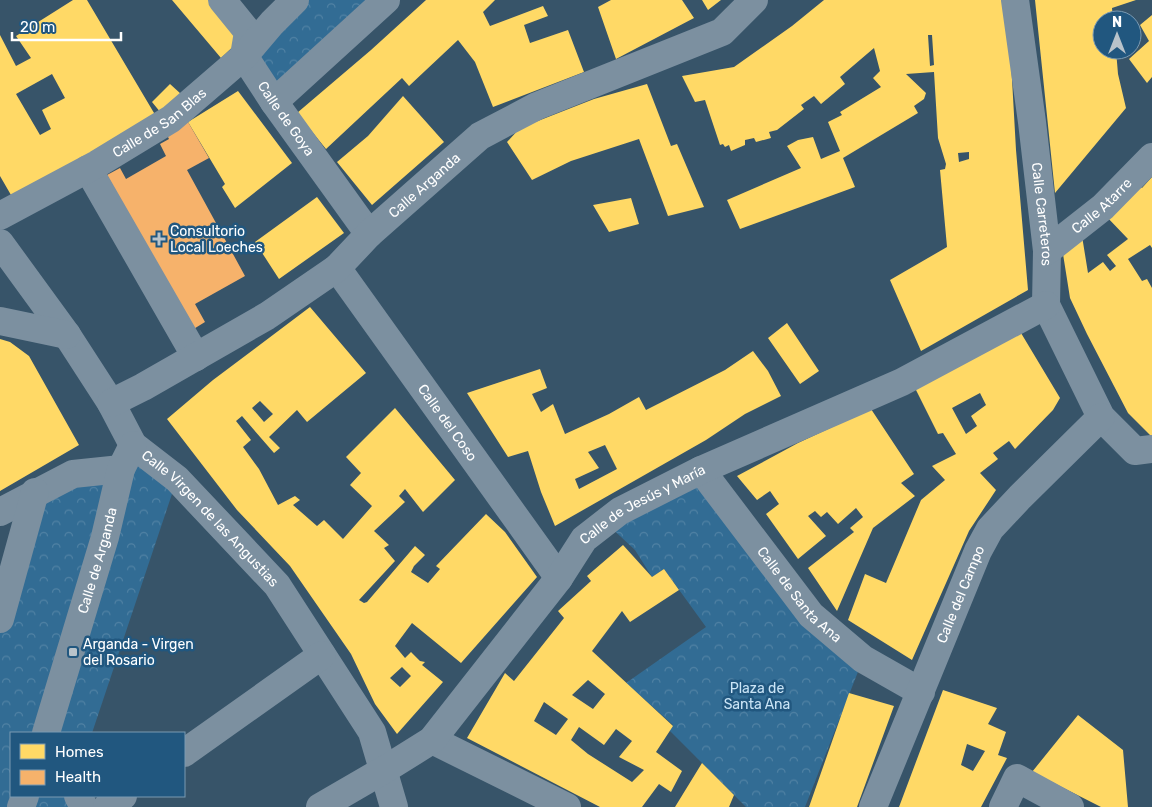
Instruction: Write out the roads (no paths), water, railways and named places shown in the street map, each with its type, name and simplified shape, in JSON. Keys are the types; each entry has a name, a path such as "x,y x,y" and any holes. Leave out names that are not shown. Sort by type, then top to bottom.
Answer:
{"street":[{"path":"222,0 248,32 244,56"},
{"name":"Calle de San Blas","path":"0,216 88,169 171,119 244,56 272,22 295,0"},
{"path":"274,102 386,0"},
{"name":"Calle Arganda","path":"111,403 143,387 267,316 336,268 369,234 480,136 537,106 722,32 754,0"},
{"name":"Calle Carreteros","path":"1015,0 1047,252 1046,305 1101,417 1136,451 1152,449"},
{"name":"Calle de Goya","path":"244,56 274,102 369,234"},
{"name":"Calle Atarre","path":"1047,252 1103,207 1152,157"},
{"path":"88,169 196,357"},
{"name":"Calle Virgen de las Angustias","path":"0,243 67,335 111,403 133,445 177,479 277,585 372,732 394,807"},
{"name":"Calle del Coso","path":"336,268 559,578"},
{"name":"Calle de Jesús y María","path":"320,807 432,740 559,578 584,538 620,511 700,470 902,382 1046,305"},
{"path":"0,321 67,335"},
{"name":"Calle del Campo","path":"873,807 978,551 990,530 1020,497 1101,417"},
{"name":"Calle de Arganda","path":"46,732 105,537 121,469 133,445"},
{"path":"0,512 72,474 121,469"},
{"name":"Calle de Santa Ana","path":"700,470 811,616 863,659 920,692"},
{"path":"0,619 35,492"},
{"path":"185,751 322,655"},
{"path":"432,740 567,807"},
{"path":"1003,807 1017,778 1070,807"},
{"path":"107,807 122,797"}],"place":[{"name":"Consultorio Local Loeches","path":"159,239"},
{"name":"Arganda - Virgen del Rosario","path":"73,652"}],"park label":[{"name":"Plaza de Santa Ana","path":"757,696"}]}
